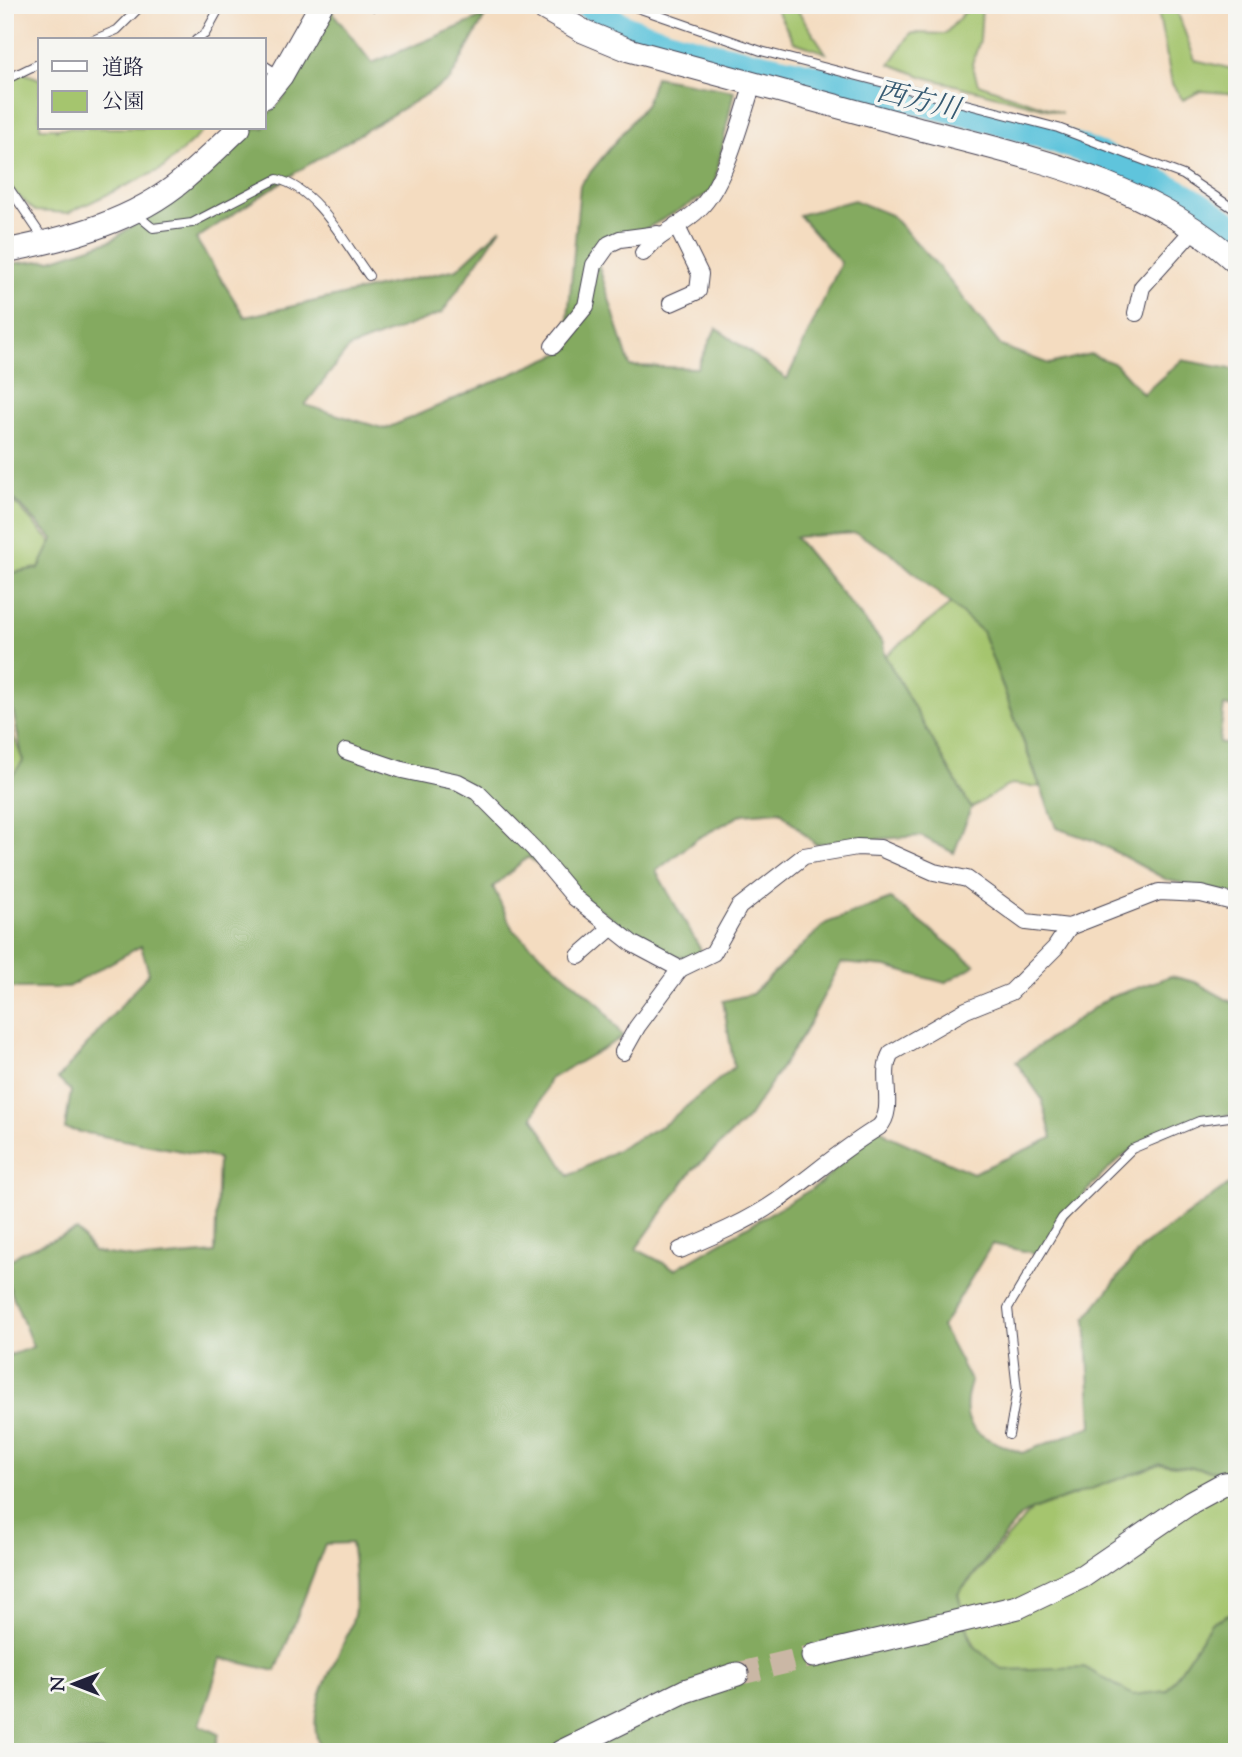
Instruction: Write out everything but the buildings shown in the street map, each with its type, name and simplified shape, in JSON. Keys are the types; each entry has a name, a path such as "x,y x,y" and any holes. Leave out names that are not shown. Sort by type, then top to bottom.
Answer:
{"street":[{"path":"266,90 272,71 321,5"},
{"path":"538,5 583,31 629,50 1071,171 1121,188 1194,229 1237,263"},
{"path":"553,346 586,306 594,265 610,244 620,239 658,234 700,208 730,156 753,84"},
{"path":"5,251 46,243 93,229 133,211 183,181 237,130"},
{"path":"671,303 698,291 700,274 676,225"},
{"path":"1136,313 1142,286 1194,229"},
{"path":"643,253 658,234"},
{"path":"346,751 401,770 458,782 477,792 534,849 575,898 611,928 680,970"},
{"path":"623,1052 637,1027 680,970 713,953 739,907 804,856 857,847 880,848 934,873 967,879 1026,922 1069,927 1159,892 1194,892 1237,903"},
{"path":"680,1250 736,1226 778,1200 879,1127 886,1118 885,1062 891,1053 966,1010 1012,992 1055,948 1069,927"},
{"path":"579,956 611,928"},
{"path":"813,1656 1018,1607 1083,1576 1191,1502 1224,1484 1237,1482"},
{"path":"561,1752 685,1691 737,1674"}],"lane":[{"path":"98,38 117,30 142,5"},
{"path":"199,38 205,34 222,5"},
{"path":"629,5 750,47 1058,128 1182,175 1237,211"},
{"path":"5,80 38,63"},
{"path":"133,211 153,228 192,223 276,179 287,182 312,200 369,276"},
{"path":"5,182 46,243"},
{"path":"1009,1435 1017,1390 1008,1308 1062,1218 1132,1149 1199,1121 1237,1116"}],"green space":[{"path":"774,5 794,5 826,53 794,42"},
{"path":"971,5 982,5 980,40 972,64 978,84 1062,113 924,77 890,64 911,33 945,34"},
{"path":"1157,5 1175,5 1195,60 1237,70 1237,94 1201,91 1183,100 1172,84"},
{"path":"330,9 372,63 485,16 450,80 298,171 196,239 245,317 457,269 501,228 442,313 349,348 305,405 385,429 565,351 580,185 646,104 655,77 734,91 713,191 596,257 630,366 697,368 716,328 787,379 841,263 799,215 854,200 891,215 937,265 1001,346 1049,364 1090,354 1116,364 1143,394 1182,360 1237,370 1237,707 1224,706 1219,742 1237,747 1237,895 1167,880 1095,841 1056,828 982,631 891,553 856,533 795,537 883,643 885,656 971,808 954,853 921,836 815,844 780,811 743,814 698,838 656,871 702,952 695,957 672,957 623,926 528,857 493,887 513,930 601,1006 623,1037 550,1079 533,1117 569,1176 665,1124 734,1067 723,1001 752,994 826,923 891,899 975,965 945,983 886,967 841,963 804,1033 748,1118 692,1171 636,1249 675,1269 820,1184 879,1127 889,1136 973,1173 1052,1138 1042,1099 1016,1062 1108,998 1171,976 1195,982 1237,1005 1237,1113 1167,1132 1131,1150 1092,1185 1037,1254 992,1244 942,1327 971,1382 967,1399 970,1422 984,1437 1022,1453 1092,1426 1086,1318 1142,1247 1237,1179 1237,1473 1160,1464 1032,1510 1020,1517 958,1594 972,1644 1003,1670 1084,1667 1133,1695 1167,1691 1212,1622 1237,1611 1237,1752 322,1752 316,1735 315,1718 324,1684 347,1635 354,1612 355,1581 351,1543 325,1544 276,1671 221,1658 200,1725 219,1734 214,1752 5,1752 5,1357 33,1347 5,1276 5,1264 22,1252 77,1230 93,1252 144,1259 215,1253 218,1158 65,1129 71,1091 58,1079 149,973 141,946 66,988 5,988 5,786 23,761 10,696 5,693 5,574 39,568 53,539 5,490 5,264 51,260 112,240 222,162 253,130 266,130 266,116 283,99"},
{"path":"21,72 38,78 38,130 205,130 162,169 68,213 35,211 5,184 5,82"},
{"path":"5,492 52,543 39,568 5,574"},
{"path":"951,604 982,631 1040,787 1011,784 971,808 885,656"},
{"path":"5,714 23,761 5,786"},
{"path":"1160,1464 1237,1473 1237,1610 1212,1622 1167,1691 1133,1695 1084,1667 1054,1672 1003,1670 977,1650 965,1624 958,1594 1032,1510"}],"waterway":[{"name":"西方川","path":"588,5 624,28 668,43 905,98 1022,129 1078,148 1134,170 1187,198 1237,231"}],"tunnel":[{"path":"737,1674 813,1656"}]}
